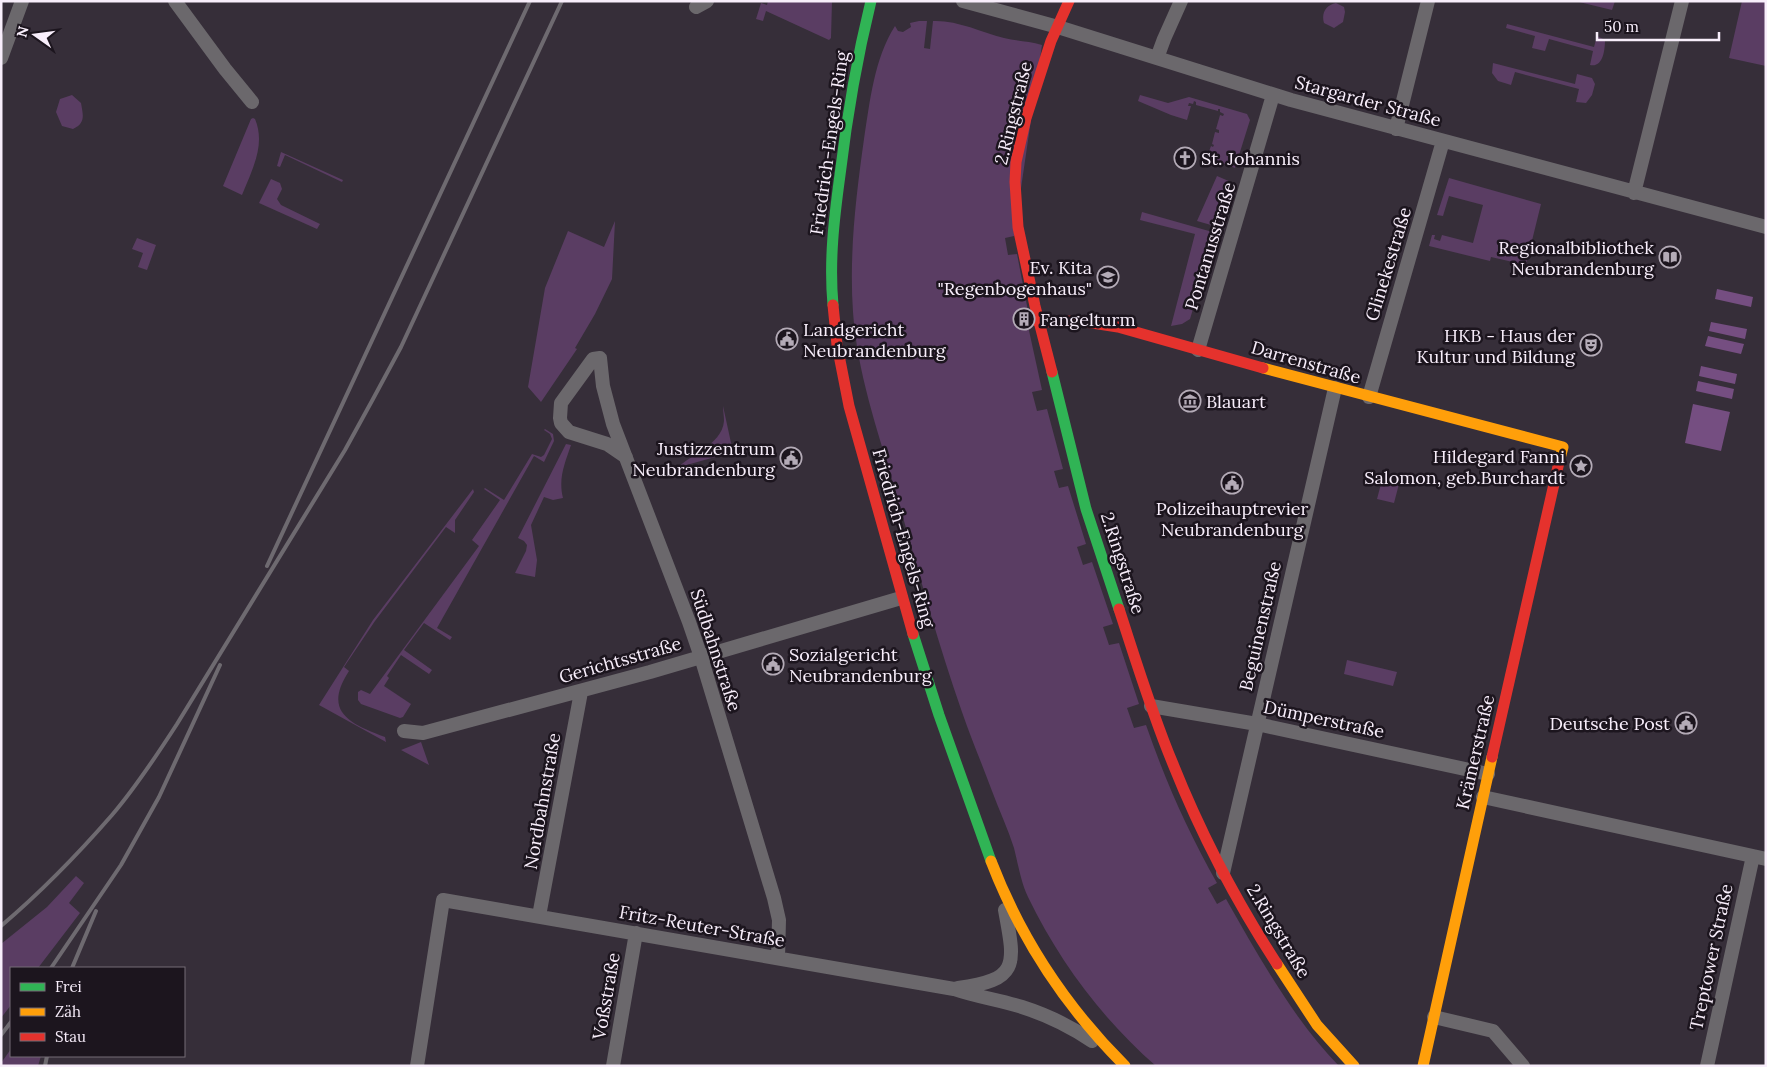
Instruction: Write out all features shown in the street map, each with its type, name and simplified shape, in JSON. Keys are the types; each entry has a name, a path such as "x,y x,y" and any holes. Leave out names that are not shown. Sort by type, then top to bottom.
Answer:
{"street":[{"path":"1,58 22,1"},
{"path":"175,1 252,102"},
{"name":"Friedrich-Engels-Ring","path":"871,1 843,147 833,227 830,280 840,360 857,437 901,598 942,724 1000,885 1030,942 1070,1005 1124,1065"},
{"name":"Stargarder Straße","path":"963,1 1058,27 1274,95 1443,142 1766,227"},
{"name":"2.Ringstraße","path":"1069,1 1051,41 1026,118 1016,162 1015,182 1018,228 1038,322 1086,509 1151,706 1173,765 1223,872 1268,950 1317,1025 1354,1066"},
{"path":"1157,58 1181,1"},
{"path":"1396,129 1428,1"},
{"path":"1634,193 1682,1"},
{"name":"Pontanusstraße","path":"1198,350 1274,95"},
{"name":"Glinekestraße","path":"1369,397 1443,142"},
{"name":"Darrenstraße","path":"1038,322 1079,321 1118,327 1335,388 1563,446"},
{"name":"Südbahnstraße","path":"626,457 601,442 569,432 561,423 561,403 591,360 600,358 608,408 701,657 774,898 779,920 778,958"},
{"name":"Beguinenstraße","path":"1223,872 1335,388"},
{"name":"Krämerstraße","path":"1423,1066 1563,446"},
{"name":"Gerichtsstraße","path":"404,732 423,733 581,692 901,598"},
{"name":"Nordbahnstraße","path":"539,916 581,692"},
{"name":"Dümperstraße","path":"1151,706 1257,724 1488,774"},
{"path":"1483,797 1759,858"},
{"name":"Treptower Straße","path":"1706,1066 1759,858"},
{"name":"Fritz-Reuter-Straße","path":"954,989 990,982 1000,977 1010,965 1012,958 1011,939 1000,885"},
{"name":"Fritz-Reuter-Straße","path":"417,1066 443,900 954,989 1022,1007 1070,1026 1124,1065"},
{"name":"Voßstraße","path":"613,1066 636,933"},
{"path":"1434,1017 1493,1031 1523,1066"}],"shaded area":[{"path":"768,1 832,1 831,38 829,40 766,11 763,21 756,19 761,3 767,5"},
{"path":"1575,1 1615,1 1612,10"},
{"path":"1742,1 1766,1 1766,66 1729,58"},
{"path":"1336,3 1344,7 1345,12 1343,22 1334,28 1324,23 1323,16 1327,8"},
{"path":"927,21 924,48 930,49 933,21 951,22 1004,38 1042,45 1014,236 1005,238 1008,255 1017,254 1028,311 1022,310 1018,313 1016,321 1022,327 1028,326 1042,390 1032,392 1037,411 1047,409 1063,469 1054,471 1059,488 1068,486 1086,544 1077,547 1083,565 1092,562 1113,624 1103,627 1109,645 1119,643 1139,704 1127,708 1134,728 1146,725 1178,806 1196,845 1217,883 1208,888 1217,904 1226,899 1291,1007 1322,1048 1339,1066 1156,1066 1118,1029 1083,988 1053,944 1026,891 1012,841 965,722 935,628 863,378 855,334 852,290 854,225 858,182 871,95 882,52 895,26 898,31 903,32 911,27 910,23"},
{"path":"1507,24 1594,47 1597,36 1605,40 1602,57 1598,64 1590,65 1593,51 1549,39 1545,51 1532,48 1535,36 1506,28"},
{"path":"1493,63 1575,84 1577,74 1592,78 1595,84 1592,95 1586,103 1576,102 1579,89 1515,72 1511,85 1498,81 1492,73"},
{"path":"72,95 81,103 83,115 80,124 73,129 62,126 56,112 60,99"},
{"path":"1140,95 1168,103 1189,97 1247,114 1250,120 1235,168 1207,157 1211,146 1213,147 1214,145 1212,144 1215,132 1219,133 1219,130 1216,129 1220,115 1223,116 1224,114 1220,112 1220,109 1218,111 1196,105 1194,101 1193,104 1189,103 1188,106 1191,106 1187,120 1138,101"},
{"path":"253,118 258,129 258,148 242,195 223,186"},
{"path":"281,152 343,180 342,182 285,155 280,167 277,166"},
{"path":"1217,176 1231,182 1218,227 1197,221"},
{"path":"1449,178 1541,204 1526,265 1491,257 1490,261 1429,246 1432,235 1435,235 1434,239 1440,241 1442,235 1473,243 1483,205 1449,196 1443,216 1437,215"},
{"path":"271,179 280,183 282,189 277,199 281,205 320,224 317,229 259,203"},
{"path":"1142,212 1216,233 1190,319 1182,324 1171,326 1195,234 1140,220"},
{"path":"615,221 612,279 595,314 575,348 577,349 541,402 528,387 545,288 568,231 604,247"},
{"path":"137,238 156,245 147,270 138,267 143,253 132,249"},
{"path":"1717,289 1753,297 1751,307 1715,299"},
{"path":"1711,322 1747,329 1745,339 1709,331"},
{"path":"1708,336 1744,344 1741,354 1705,346"},
{"path":"1701,366 1737,374 1735,384 1699,376"},
{"path":"1698,381 1734,389 1732,399 1696,391"},
{"path":"1693,404 1730,412 1721,451 1685,443"},
{"path":"723,406 733,452 683,466 685,472 673,475 672,473 678,467 711,444 717,437 722,430 724,421"},
{"path":"545,429 553,434 554,441 544,462 534,456 437,628 452,637 450,640 424,623 404,650 432,670 429,674 401,655 387,676 389,678 384,686 411,704 403,717 400,718 361,704 358,700 358,692 361,690 370,694 479,546 472,540 500,500 484,489 504,500 532,454 541,457 544,455 552,439"},
{"path":"566,444 571,445 562,477 563,498 553,500 544,497 531,525 537,560 535,577 515,573 527,545 518,538"},
{"path":"1382,480 1399,484 1394,503 1377,499"},
{"path":"473,489 474,492 455,520 455,533 446,527 375,621 344,667 349,671 338,696 339,706 343,714 350,721 385,737 386,742 319,705 373,620"},
{"path":"1347,660 1397,672 1393,686 1344,674"},
{"path":"421,742 429,765 401,750"},
{"path":"76,876 84,883 69,903 80,913 39,967 10,967 10,1006 1,1018 1,944 47,907"},
{"path":"10,1050 10,1057 41,1057 38,1066 1,1066"}],"railway":[{"path":"267,566 530,1"},
{"path":"1,926 45,886 72,858 112,815 138,782 177,724 345,450 401,347 562,1"},
{"path":"52,967 121,865 159,797 220,665"},
{"path":"72,967 96,911"},
{"path":"1,1035 10,1023"},
{"path":"45,1066 47,1057"}],"traffic: fast":[{"path":"833,305 832,256 838,191 853,87 871,1"},
{"path":"1052,372 1086,509 1119,609"},
{"path":"913,634 939,715 991,861"}],"traffic: slow":[{"path":"1263,368 1563,447 1559,462"},
{"path":"1423,1066 1492,757"},
{"path":"991,861 1016,918 1047,971 1083,1020 1125,1066"},
{"path":"1277,964 1317,1025 1354,1066"}],"traffic: jam":[{"path":"1052,372 1018,227 1015,182 1016,162 1026,118 1051,41 1069,1"},
{"path":"833,305 837,345 849,406 913,634"},
{"path":"1038,322 1079,321 1118,327 1263,368"},
{"path":"1492,757 1559,462"},
{"path":"1119,609 1158,726 1195,816 1233,891 1277,964"}],"place":[{"name":"St. Johannis","path":"1185,158"},
{"name":"Regionalbibliothek Neubrandenburg","path":"1670,257"},
{"name":"Ev. Kita \"Regenbogenhaus\"","path":"1108,277"},
{"name":"Fangelturm","path":"1024,319"},
{"name":"Landgericht Neubrandenburg","path":"787,339"},
{"name":"HKB - Haus der Kultur und Bildung","path":"1591,345"},
{"name":"Blauart","path":"1190,401"},
{"name":"Justizzentrum Neubrandenburg","path":"791,458"},
{"name":"Hildegard Fanni Salomon, geb.Burchardt","path":"1581,466"},
{"name":"Polizeihauptrevier Neubrandenburg","path":"1232,483"},
{"name":"Sozialgericht Neubrandenburg","path":"773,664"},
{"name":"Deutsche Post","path":"1686,723"}]}
